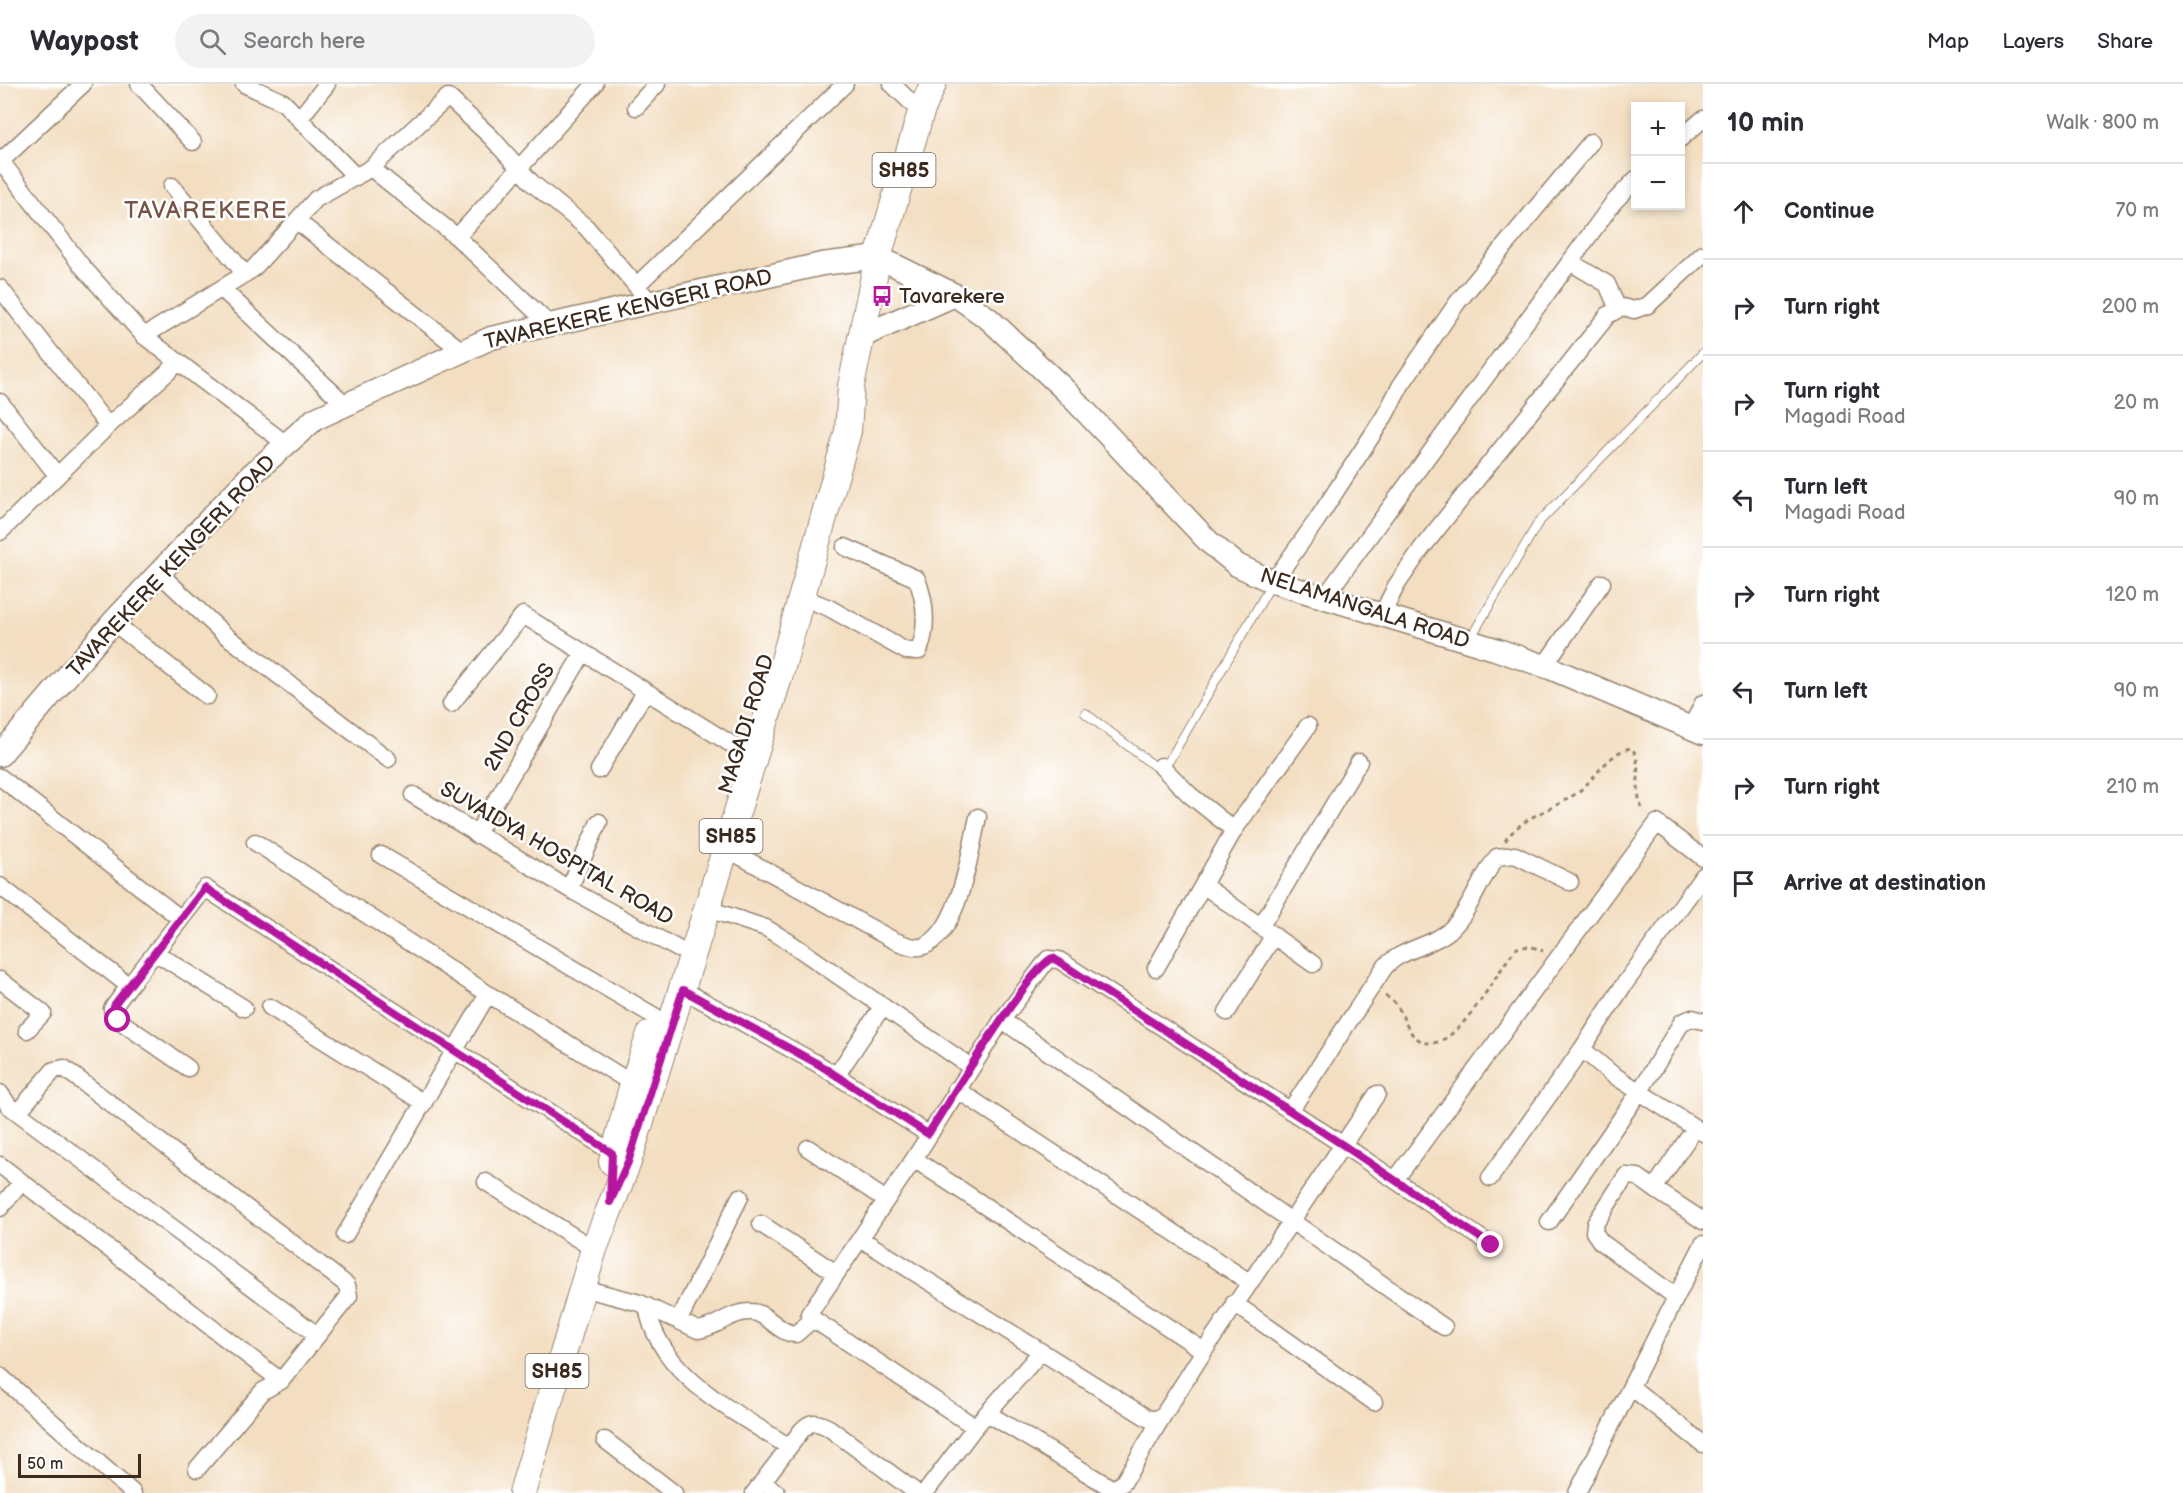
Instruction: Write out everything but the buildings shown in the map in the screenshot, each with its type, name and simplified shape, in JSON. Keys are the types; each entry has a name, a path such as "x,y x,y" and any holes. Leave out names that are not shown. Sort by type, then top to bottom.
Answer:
{"main road":[{"name":"MAGADI ROAD","path":"522,1493 594,1249 610,1202 628,1162 727,849 801,597 834,424 851,386 878,257 921,111 933,84"},
{"name":"TAVAREKERE KENGERI ROAD","path":"0,755 113,622 251,475 315,419 491,338 550,325 644,295 822,264 878,257"},
{"name":"NELAMANGALA ROAD","path":"878,257 955,295 989,319 1066,391 1209,542 1237,565 1273,582 1544,666 1697,730"},
{"path":"861,337 955,295"},
{"name":"MAGADI ROAD","path":"610,1202 612,1153 739,749 819,505"}],"street":[{"path":"83,84 0,161 81,265 144,336 286,444"},
{"path":"139,84 193,142"},
{"path":"244,84 283,102 356,177"},
{"path":"299,119 327,84"},
{"path":"144,336 253,269 316,199 371,168 460,84"},
{"path":"457,237 595,84"},
{"path":"636,107 657,84"},
{"path":"448,97 491,137 532,183 586,227 644,295 845,84"},
{"path":"892,84 921,111"},
{"path":"1685,135 1703,119"},
{"path":"1273,582 1317,520 1384,417 1406,377 1445,320 1591,142"},
{"path":"371,168 457,237 550,325"},
{"path":"1324,598 1613,203 1631,183"},
{"path":"172,186 245,274"},
{"path":"297,221 462,351"},
{"path":"1382,615 1409,567 1474,480 1576,358 1608,315 1622,307 1634,310 1648,305 1703,254"},
{"path":"1570,262 1607,284 1618,309"},
{"path":"0,288 108,426"},
{"path":"222,289 346,405"},
{"path":"0,532 56,474 179,362"},
{"path":"0,402 56,474"},
{"path":"801,597 829,608 906,651 919,651 925,635 924,597 917,579 845,547"},
{"path":"159,573 224,634 388,759"},
{"path":"1544,666 1602,583"},
{"path":"451,704 523,615 739,749"},
{"path":"113,622 207,696"},
{"name":"2ND CROSS","path":"476,835 583,653"},
{"path":"599,770 645,692"},
{"path":"1697,730 1703,703"},
{"path":"1156,968 1234,830 1308,726"},
{"path":"1227,1012 1267,931 1359,762"},
{"path":"1161,766 1190,795 1234,830"},
{"path":"0,777 181,920"},
{"name":"SUVAIDYA HOSPITAL ROAD","path":"413,795 476,835 678,949"},
{"path":"727,849 893,940 909,946 923,947 938,937 949,922 958,899 978,817"},
{"path":"569,889 599,822"},
{"path":"1395,1180 1657,823 1703,858"},
{"path":"255,842 488,994 633,1084"},
{"path":"381,855 656,1017"},
{"path":"1290,1111 1389,963 1438,939 1457,922 1497,857 1515,855 1570,882"},
{"path":"1490,1178 1582,1049 1623,986 1703,876"},
{"path":"1203,885 1313,964"},
{"path":"0,886 129,986"},
{"path":"188,1068 114,1017 112,1009 205,888 612,1153"},
{"path":"708,909 766,928 971,1067"},
{"path":"156,953 244,1008"},
{"path":"975,1427 813,1319 810,1311 914,1159 1002,1020 1043,964 1053,958 1343,1145 1491,1245"},
{"path":"0,980 43,1012 27,1030"},
{"path":"683,990 836,1076 928,1134"},
{"path":"345,1235 488,994"},
{"path":"270,1007 424,1103"},
{"path":"836,1076 882,1007"},
{"path":"1549,1221 1640,1091 1682,1022 1692,1018 1703,1021"},
{"path":"1002,1020 1444,1327"},
{"path":"1582,1049 1612,1074 1699,1131 1659,1181 1656,1190"},
{"path":"18,1112 54,1070 64,1068 339,1275 347,1285 349,1296 281,1381 263,1391 197,1468"},
{"path":"957,1089 1249,1282"},
{"path":"0,1093 18,1112 317,1335"},
{"path":"987,1413 1113,1490 1124,1483 1164,1414 1234,1303 1377,1094"},
{"path":"808,1148 886,1200"},
{"path":"914,1159 1204,1351"},
{"path":"0,1165 281,1381"},
{"path":"1676,1298 1601,1242 1594,1232 1595,1224 1626,1176 1638,1177 1703,1221"},
{"path":"0,1208 22,1182"},
{"path":"486,1182 594,1249"},
{"path":"679,1320 740,1197"},
{"path":"761,1224 836,1273"},
{"path":"861,1239 1138,1414 1157,1419 1164,1414"},
{"path":"1577,1493 1703,1244"},
{"path":"582,1288 647,1306 698,1330 736,1314 750,1311 758,1313 792,1335 800,1333 813,1319"},
{"path":"1234,1303 1374,1402"},
{"path":"647,1306 653,1332 684,1375 789,1447"},
{"path":"925,1493 975,1427 1040,1353"},
{"path":"0,1376 133,1493"},
{"path":"1631,1387 1703,1444"},
{"path":"777,1493 758,1488 807,1425 821,1424 917,1493"},
{"path":"605,1440 674,1493"}],"lane":[{"path":"1469,641 1538,523 1703,353"},
{"path":"1085,713 1144,760 1161,766 1175,753 1273,582"}],"path":[{"path":"1497,857 1502,844 1520,824 1534,814 1578,792 1612,758 1626,749 1631,748 1636,754 1638,798 1642,811 1657,823"},
{"path":"1368,995 1382,995 1392,999 1397,1003 1408,1028 1416,1038 1428,1043 1436,1042 1446,1040 1460,1026 1517,948 1530,946 1558,958"}],"place":[{"name":"Tavarekere","path":"882,296"}],"district":[{"name":"TAVAREKERE","path":"206,210"}],"route":[{"path":"118,1020 112,1013 115,1004 205,888 612,1153 610,1202 628,1162 683,990 818,1064 928,1134 1002,1020 1043,964 1053,958 1343,1145 1491,1245"}]}
